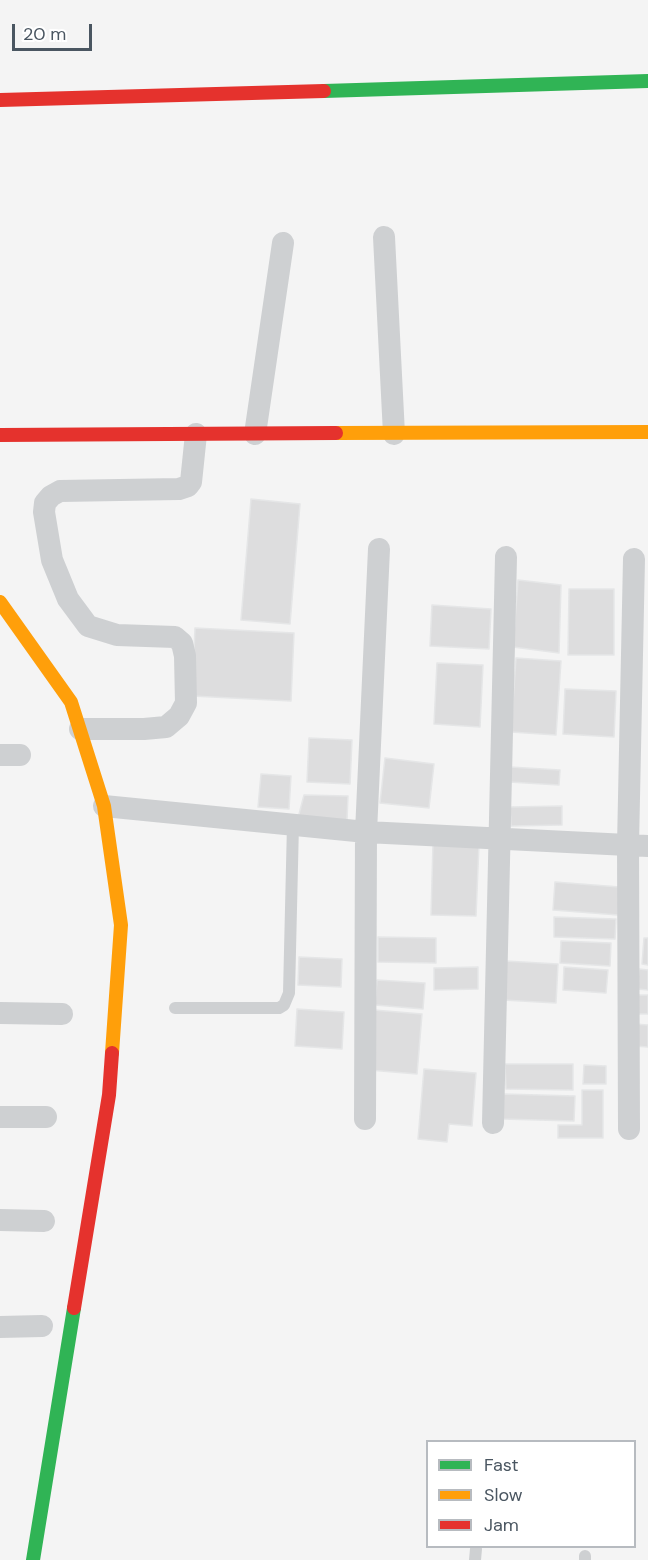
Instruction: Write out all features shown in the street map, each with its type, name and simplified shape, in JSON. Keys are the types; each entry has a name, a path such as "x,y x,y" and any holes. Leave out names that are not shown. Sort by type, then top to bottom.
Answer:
{"street":[{"path":"0,100 648,81"},
{"path":"384,237 394,434"},
{"path":"255,434 283,243"},
{"path":"0,435 648,432"},
{"path":"80,729 166,727 179,716 186,703 185,656 182,644 175,637 117,635 88,627 68,599 52,560 44,512 45,503 51,495 60,491 179,489 188,486 191,482 196,434"},
{"path":"365,1119 366,832 379,549"},
{"path":"493,1123 506,557"},
{"path":"629,1129 638,845 634,560"},
{"path":"0,602 71,702 104,806 121,925 109,1095 33,1560"},
{"path":"104,806 366,832 638,845"},
{"path":"0,1013 62,1014"},
{"path":"0,1117 46,1117"},
{"path":"0,1220 44,1221"},
{"path":"0,1327 42,1326"}],"lane":[{"path":"175,1008 279,1008 284,1005 289,993 293,824"}],"building":[{"path":"251,499 300,504 290,624 241,620"},
{"path":"518,580 561,585 559,653 513,647"},
{"path":"569,589 614,589 614,655 568,655"},
{"path":"432,605 491,609 489,649 430,646"},
{"path":"195,628 294,633 291,701 192,696"},
{"path":"516,658 561,661 556,735 511,732"},
{"path":"437,663 483,665 480,727 434,724"},
{"path":"565,689 616,691 614,737 563,734"},
{"path":"309,738 352,740 350,784 307,782"},
{"path":"385,758 434,764 429,808 380,803"},
{"path":"510,767 560,770 559,785 509,782"},
{"path":"261,774 291,776 289,809 258,807"},
{"path":"304,795 348,796 347,820 298,818"},
{"path":"562,806 562,825 511,826 510,807"},
{"path":"433,843 479,844 476,916 431,915"},
{"path":"555,882 620,887 618,915 553,910"},
{"path":"554,917 616,919 615,939 554,937"},
{"path":"378,937 436,938 436,963 378,962"},
{"path":"644,938 648,938 648,965 642,964"},
{"path":"561,941 611,943 610,966 560,963"},
{"path":"299,957 342,959 341,987 298,985"},
{"path":"505,961 558,964 556,1003 503,1000"},
{"path":"478,967 478,989 434,990 434,968"},
{"path":"564,967 608,970 606,993 563,990"},
{"path":"639,969 648,970 648,990 637,989"},
{"path":"377,980 425,983 423,1009 375,1005"},
{"path":"638,995 648,995 648,1014 637,1014"},
{"path":"297,1009 344,1012 342,1049 295,1046"},
{"path":"374,1010 422,1014 417,1074 369,1070"},
{"path":"635,1024 648,1025 648,1047 634,1046"},
{"path":"505,1064 573,1064 573,1090 506,1089"},
{"path":"584,1065 606,1066 606,1084 583,1084"},
{"path":"424,1069 476,1073 472,1126 449,1124 447,1142 418,1139"},
{"path":"582,1090 603,1090 603,1138 558,1138 558,1125 582,1125"},
{"path":"503,1094 575,1096 574,1121 502,1119"}],"traffic: fast":[{"path":"324,91 648,81"},
{"path":"33,1560 74,1308"}],"traffic: slow":[{"path":"336,433 648,432"},
{"path":"0,602 71,702 104,806 121,925 112,1053"}],"traffic: jam":[{"path":"0,100 324,91"},
{"path":"0,435 336,433"},
{"path":"74,1308 109,1095 112,1053"}]}
